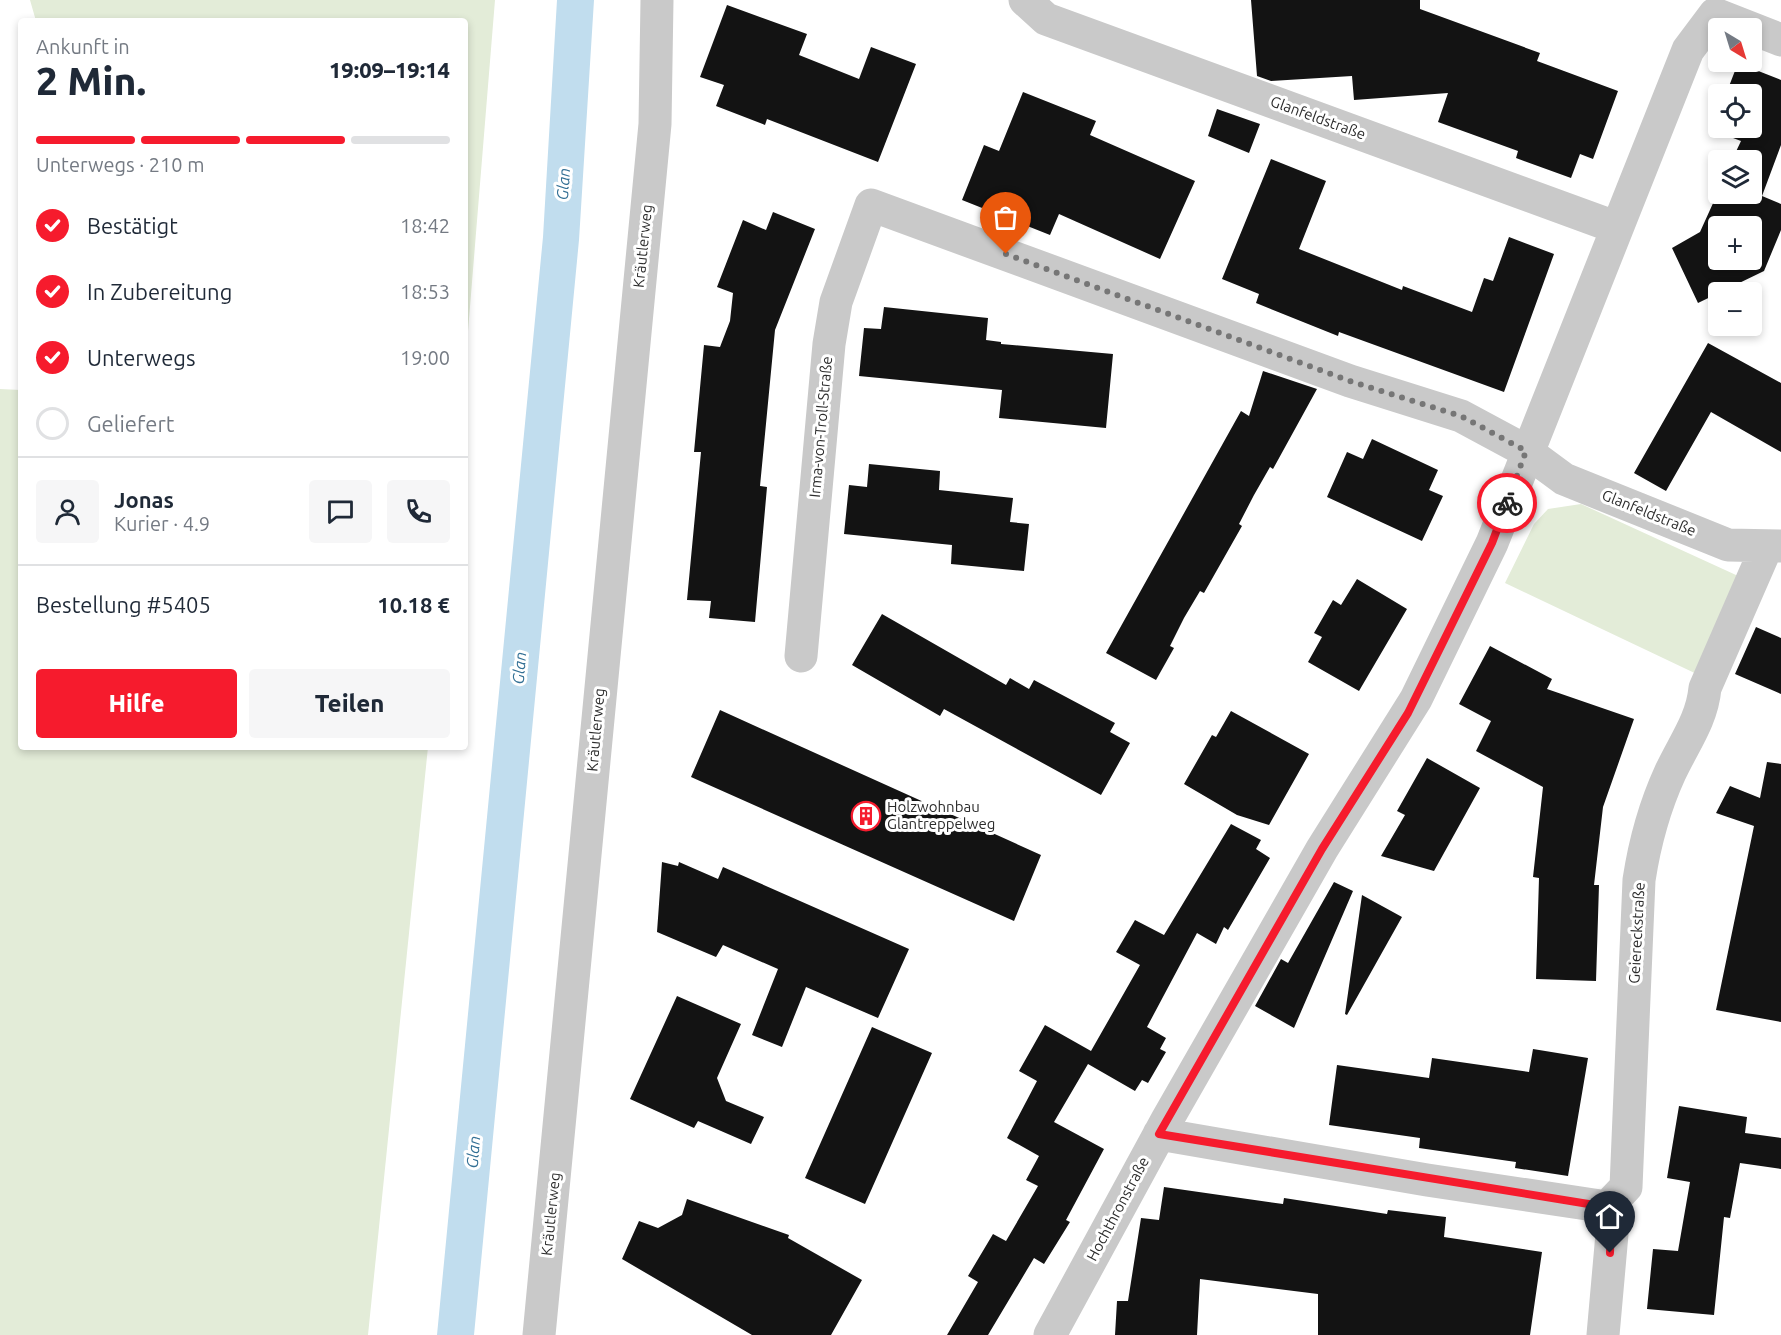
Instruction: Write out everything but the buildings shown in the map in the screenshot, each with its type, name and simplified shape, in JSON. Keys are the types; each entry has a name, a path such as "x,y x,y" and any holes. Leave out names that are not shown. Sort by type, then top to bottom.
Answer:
{"street":[{"name":"Kräutlerweg","path":"539,1335 655,124 657,0"},
{"name":"Glanfeldstraße","path":"1025,0 1046,19 1615,227"},
{"path":"1526,451 1688,50 1715,14 1781,40"},
{"name":"Glanfeldstraße","path":"871,205 1350,381 1461,416 1526,451 1564,479 1728,544 1773,547"},
{"name":"Irma-von-Troll-Straße","path":"801,656 829,344 836,302 871,205"},
{"name":"Hochthronstraße","path":"1050,1335 1159,1134 1322,849 1412,706 1492,543 1526,451"},
{"name":"Geiereckstraße","path":"1607,1207 1626,1186 1640,879 1645,840 1671,773 1703,709 1705,688 1773,547"},
{"path":"1159,1134 1607,1207 1611,1218 1612,1234 1603,1335"}],"green space":[{"path":"30,0 495,0 468,331 468,18 35,18"},
{"path":"0,389 18,390 18,750 428,750 368,1335 0,1335"},
{"path":"1581,504 1736,575 1742,587 1703,677 1505,583 1534,524 1548,509"}],"water":[{"name":"Glan","path":"557,0 594,0 579,240 474,1335 437,1335 543,237"}],"way so far":[{"path":"1006,254 1350,381 1461,416 1526,451 1507,503"}],"place":[{"name":"Holzwohnbau Glantreppelweg","path":"866,816"}],"route":[{"path":"1507,503 1492,543 1408,713 1322,849 1159,1134 1427,1180 1607,1207 1611,1218 1610,1253"}]}
